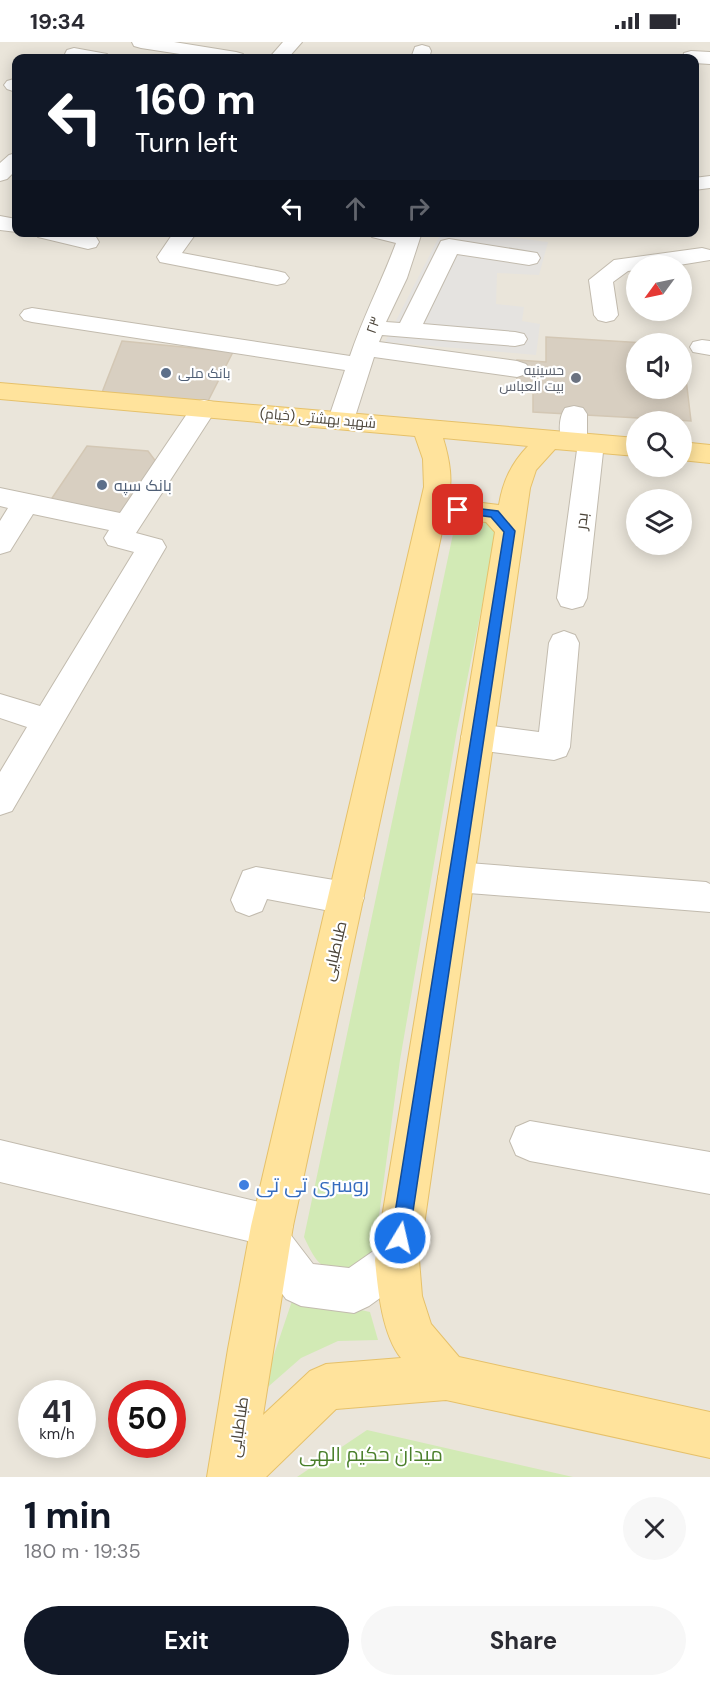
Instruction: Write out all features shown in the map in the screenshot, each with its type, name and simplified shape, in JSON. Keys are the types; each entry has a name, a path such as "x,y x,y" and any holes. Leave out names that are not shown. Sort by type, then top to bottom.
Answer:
{"main road":[{"name":"شهید بهشتی (خیام)","path":"0,391 626,446"},
{"name":"طباطبایی","path":"232,1477 250,1348 270,1234 438,487 436,459 426,428"},
{"path":"446,1377 413,1337 400,1296 397,1260 516,488 524,467 571,441"},
{"path":"692,452 710,454"},
{"path":"430,520 458,510 494,513 510,531"},
{"path":"232,1477 326,1387 446,1377 710,1435"}],"street":[{"path":"141,42 167,44 216,54"},
{"path":"282,54 293,42"},
{"path":"3,187 12,168"},
{"path":"67,237 88,242"},
{"path":"182,237 168,257 277,278"},
{"name":"۲۳","path":"341,420 376,315 395,278 410,237"},
{"path":"690,237 706,260"},
{"path":"408,330 449,246 529,258"},
{"path":"606,315 601,280 622,265 706,260"},
{"path":"32,315 134,319 365,347 517,369"},
{"path":"365,347 408,330 514,339"},
{"path":"0,801 152,547 118,538 204,408"},
{"name":"بدر","path":"572,598 571,441 574,414"},
{"path":"0,544 13,500 127,524"},
{"path":"477,737 554,747 564,643"},
{"path":"0,706 48,721"},
{"path":"456,877 706,898"},
{"path":"249,900 256,882 346,898"},
{"path":"530,1141 710,1173"},
{"path":"0,1161 270,1234 301,1284 354,1291 397,1260"}],"shaded area":[{"path":"0,42 710,42 710,1477 0,1477"},
{"path":"439,237 508,237 548,242 539,275 497,273 496,304 524,307 522,321 540,324 536,355 385,342"}],"green space":[{"path":"469,517 483,517 497,531 457,730 400,1060 374,1253 361,1271 331,1268 319,1263 304,1237 453,534 457,525"},
{"path":"294,1295 370,1312 378,1340 338,1341 301,1358 261,1393"},
{"name":"میدان حکیم الهی","path":"367,1430 573,1477 297,1477"}],"building":[{"name":"حسینیه بیت العباس","path":"546,337 626,342 626,399 688,399 690,411 626,411 626,417 533,412 533,393 517,387 517,360 546,362"},
{"name":"بانک ملی","path":"122,341 233,352 207,403 101,395"},
{"name":"بانک سپه","path":"87,446 148,451 157,463 118,521 46,507"}],"place":[{"name":"بانک ملی","path":"166,373"},
{"name":"حسینیه بیت العباس","path":"576,378"},
{"name":"بانک سپه","path":"102,485"},
{"name":"روسری تی تی","path":"244,1185"}],"route":[{"path":"400,1238 510,531 494,513 458,510"}]}
